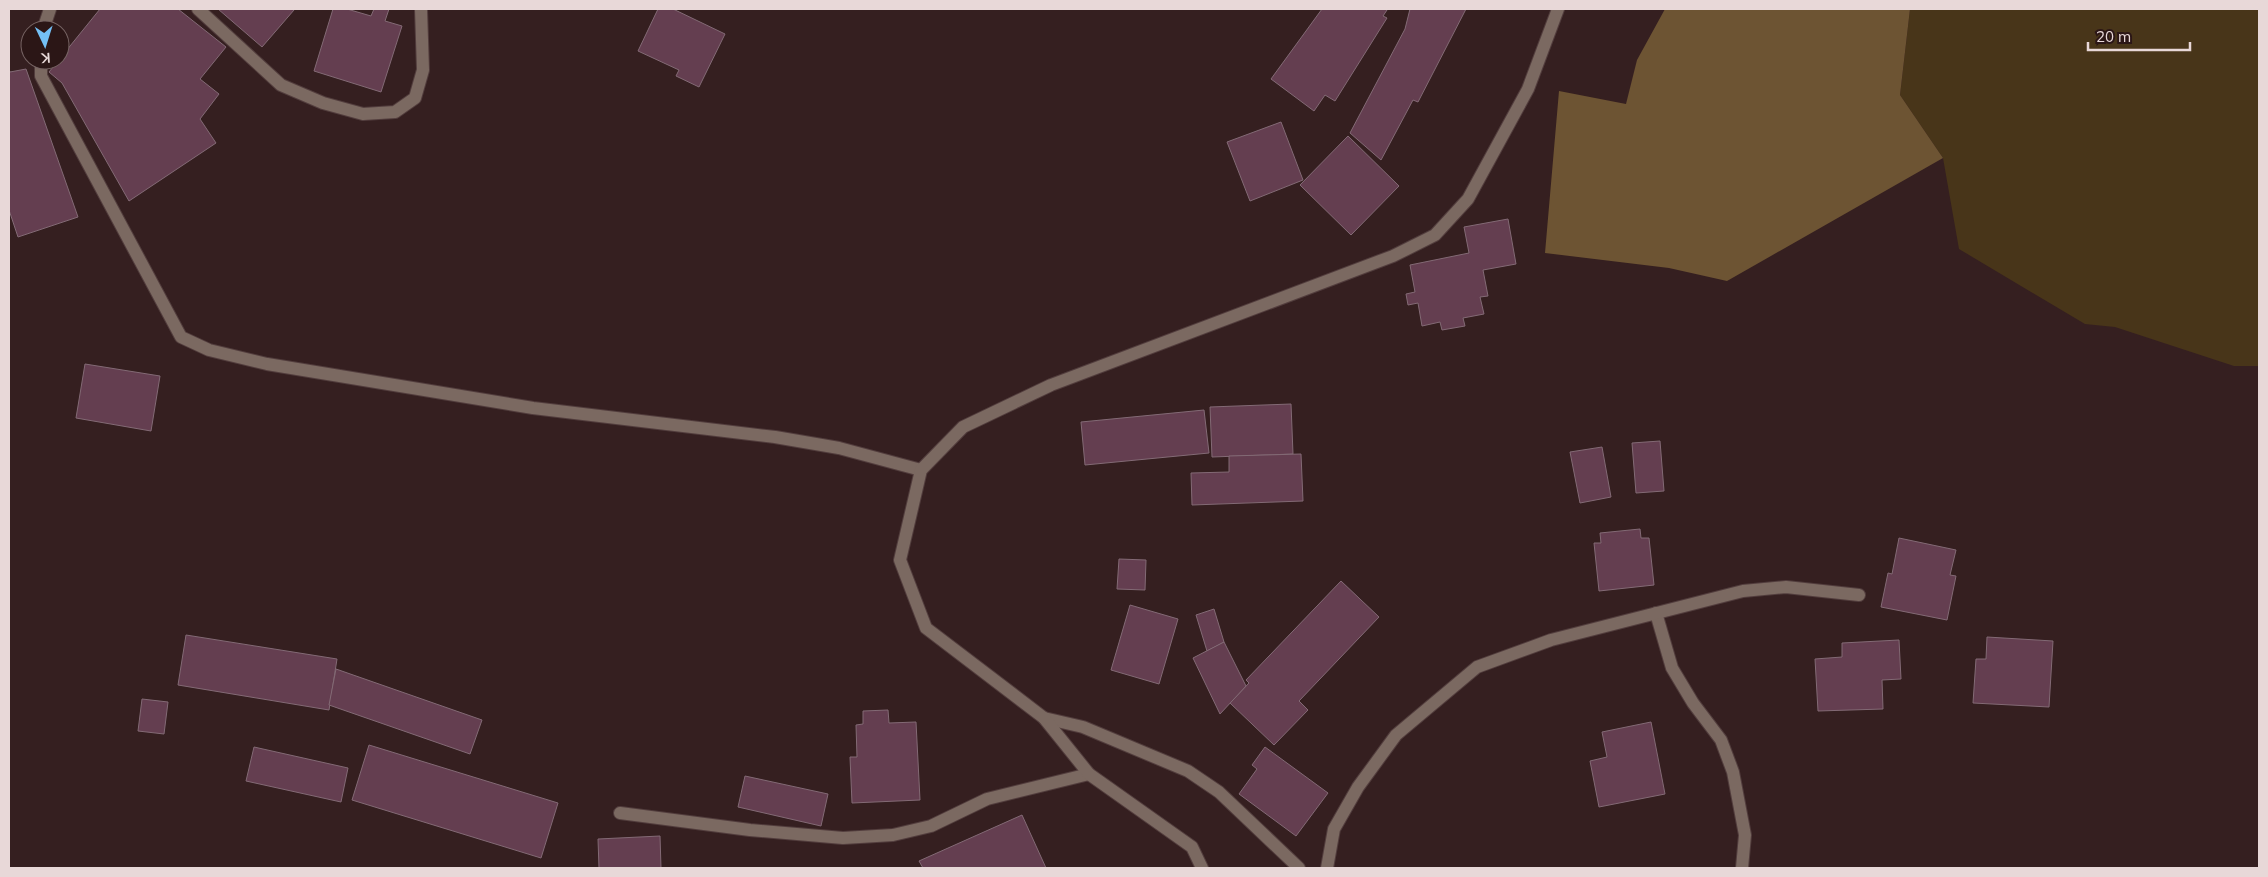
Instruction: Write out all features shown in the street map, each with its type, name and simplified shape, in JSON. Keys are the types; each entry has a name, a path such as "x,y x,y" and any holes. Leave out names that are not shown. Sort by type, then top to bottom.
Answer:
{"street":[{"path":"198,9 281,85 323,103 363,114 395,112 415,98 424,70 421,9"},
{"path":"1202,868 1192,847 1089,774 1044,718 926,628 900,560 921,470 963,427 1051,385 1393,256 1435,235 1468,200 1528,88 1558,9"},
{"path":"41,70 41,76 181,336 209,350 267,364 532,408 775,437 839,448 921,470"},
{"path":"1328,868 1334,829 1358,787 1396,735 1477,667 1551,640 1743,591 1786,587 1858,595"},
{"path":"1656,613 1672,668 1693,702 1722,740 1733,772 1745,835 1742,868"},
{"path":"1044,718 1083,726 1188,771 1219,792 1299,868"},
{"path":"620,813 750,830 843,838 893,835 931,826 986,798 1089,774"}],"shaded area":[{"path":"1665,9 1910,9 1900,95 1943,158 1727,281 1669,268 1545,253 1559,91 1626,104 1637,60"},
{"path":"1910,9 2259,9 2259,366 2234,366 2115,327 2085,324 1959,249 1943,158 1900,95"}],"building":[{"path":"100,9 178,9 226,47 200,79 219,94 200,119 216,143 129,201 62,83 49,72 51,70 70,70 70,46"},
{"path":"218,9 293,9 294,10 262,47"},
{"path":"333,9 347,9 371,16 374,9 389,9 385,21 402,26 381,92 314,71"},
{"path":"658,9 673,9 725,34 699,87 676,76 679,70 638,51"},
{"path":"1322,9 1385,9 1387,10 1383,16 1387,18 1335,101 1325,95 1314,111 1271,79"},
{"path":"1410,9 1466,9 1418,102 1413,100 1381,160 1350,133 1405,29"},
{"path":"9,69 10,72 26,70 78,217 18,237 9,210"},
{"path":"1281,122 1303,180 1250,201 1227,142"},
{"path":"1348,136 1399,186 1351,235 1300,185"},
{"path":"1508,219 1516,264 1483,270 1488,296 1480,297 1484,314 1463,318 1465,326 1442,330 1440,322 1422,326 1418,303 1408,305 1406,294 1415,292 1410,265 1469,253 1464,227"},
{"path":"85,364 160,376 151,431 76,418"},
{"path":"1291,404 1293,454 1212,457 1210,407"},
{"path":"1204,410 1209,453 1085,465 1081,422"},
{"path":"1660,441 1664,491 1636,493 1632,443"},
{"path":"1602,447 1611,497 1580,503 1570,452"},
{"path":"1301,454 1303,501 1192,505 1191,473 1229,472 1229,456"},
{"path":"1640,529 1641,538 1649,538 1654,585 1599,591 1594,543 1601,543 1600,533"},
{"path":"1899,538 1956,550 1950,575 1956,576 1947,620 1881,607 1888,573 1892,574"},
{"path":"1119,559 1146,560 1145,590 1117,589"},
{"path":"1341,581 1379,617 1299,701 1308,710 1274,745 1230,703 1249,683 1246,680"},
{"path":"1130,605 1178,619 1159,684 1111,670"},
{"path":"1214,609 1224,642 1207,651 1196,615"},
{"path":"186,635 337,659 329,710 178,685"},
{"path":"1987,637 2053,641 2049,707 1973,703 1976,659 1986,659"},
{"path":"1899,640 1901,679 1882,680 1883,709 1818,711 1815,659 1842,657 1842,643"},
{"path":"1224,642 1246,686 1220,714 1193,658"},
{"path":"336,669 482,720 470,754 329,705"},
{"path":"142,699 168,702 164,734 138,731"},
{"path":"888,710 889,723 916,722 920,800 852,803 850,757 857,757 856,725 863,724 863,711"},
{"path":"1651,722 1665,794 1599,807 1590,761 1607,757 1602,732"},
{"path":"369,745 558,803 541,858 352,800"},
{"path":"254,747 348,768 341,802 246,781"},
{"path":"1265,747 1328,793 1296,836 1239,794 1257,769 1252,765"},
{"path":"745,776 828,794 821,826 738,807"},
{"path":"1022,815 1046,868 923,868 919,861"},
{"path":"660,836 661,868 599,868 598,839"}]}
